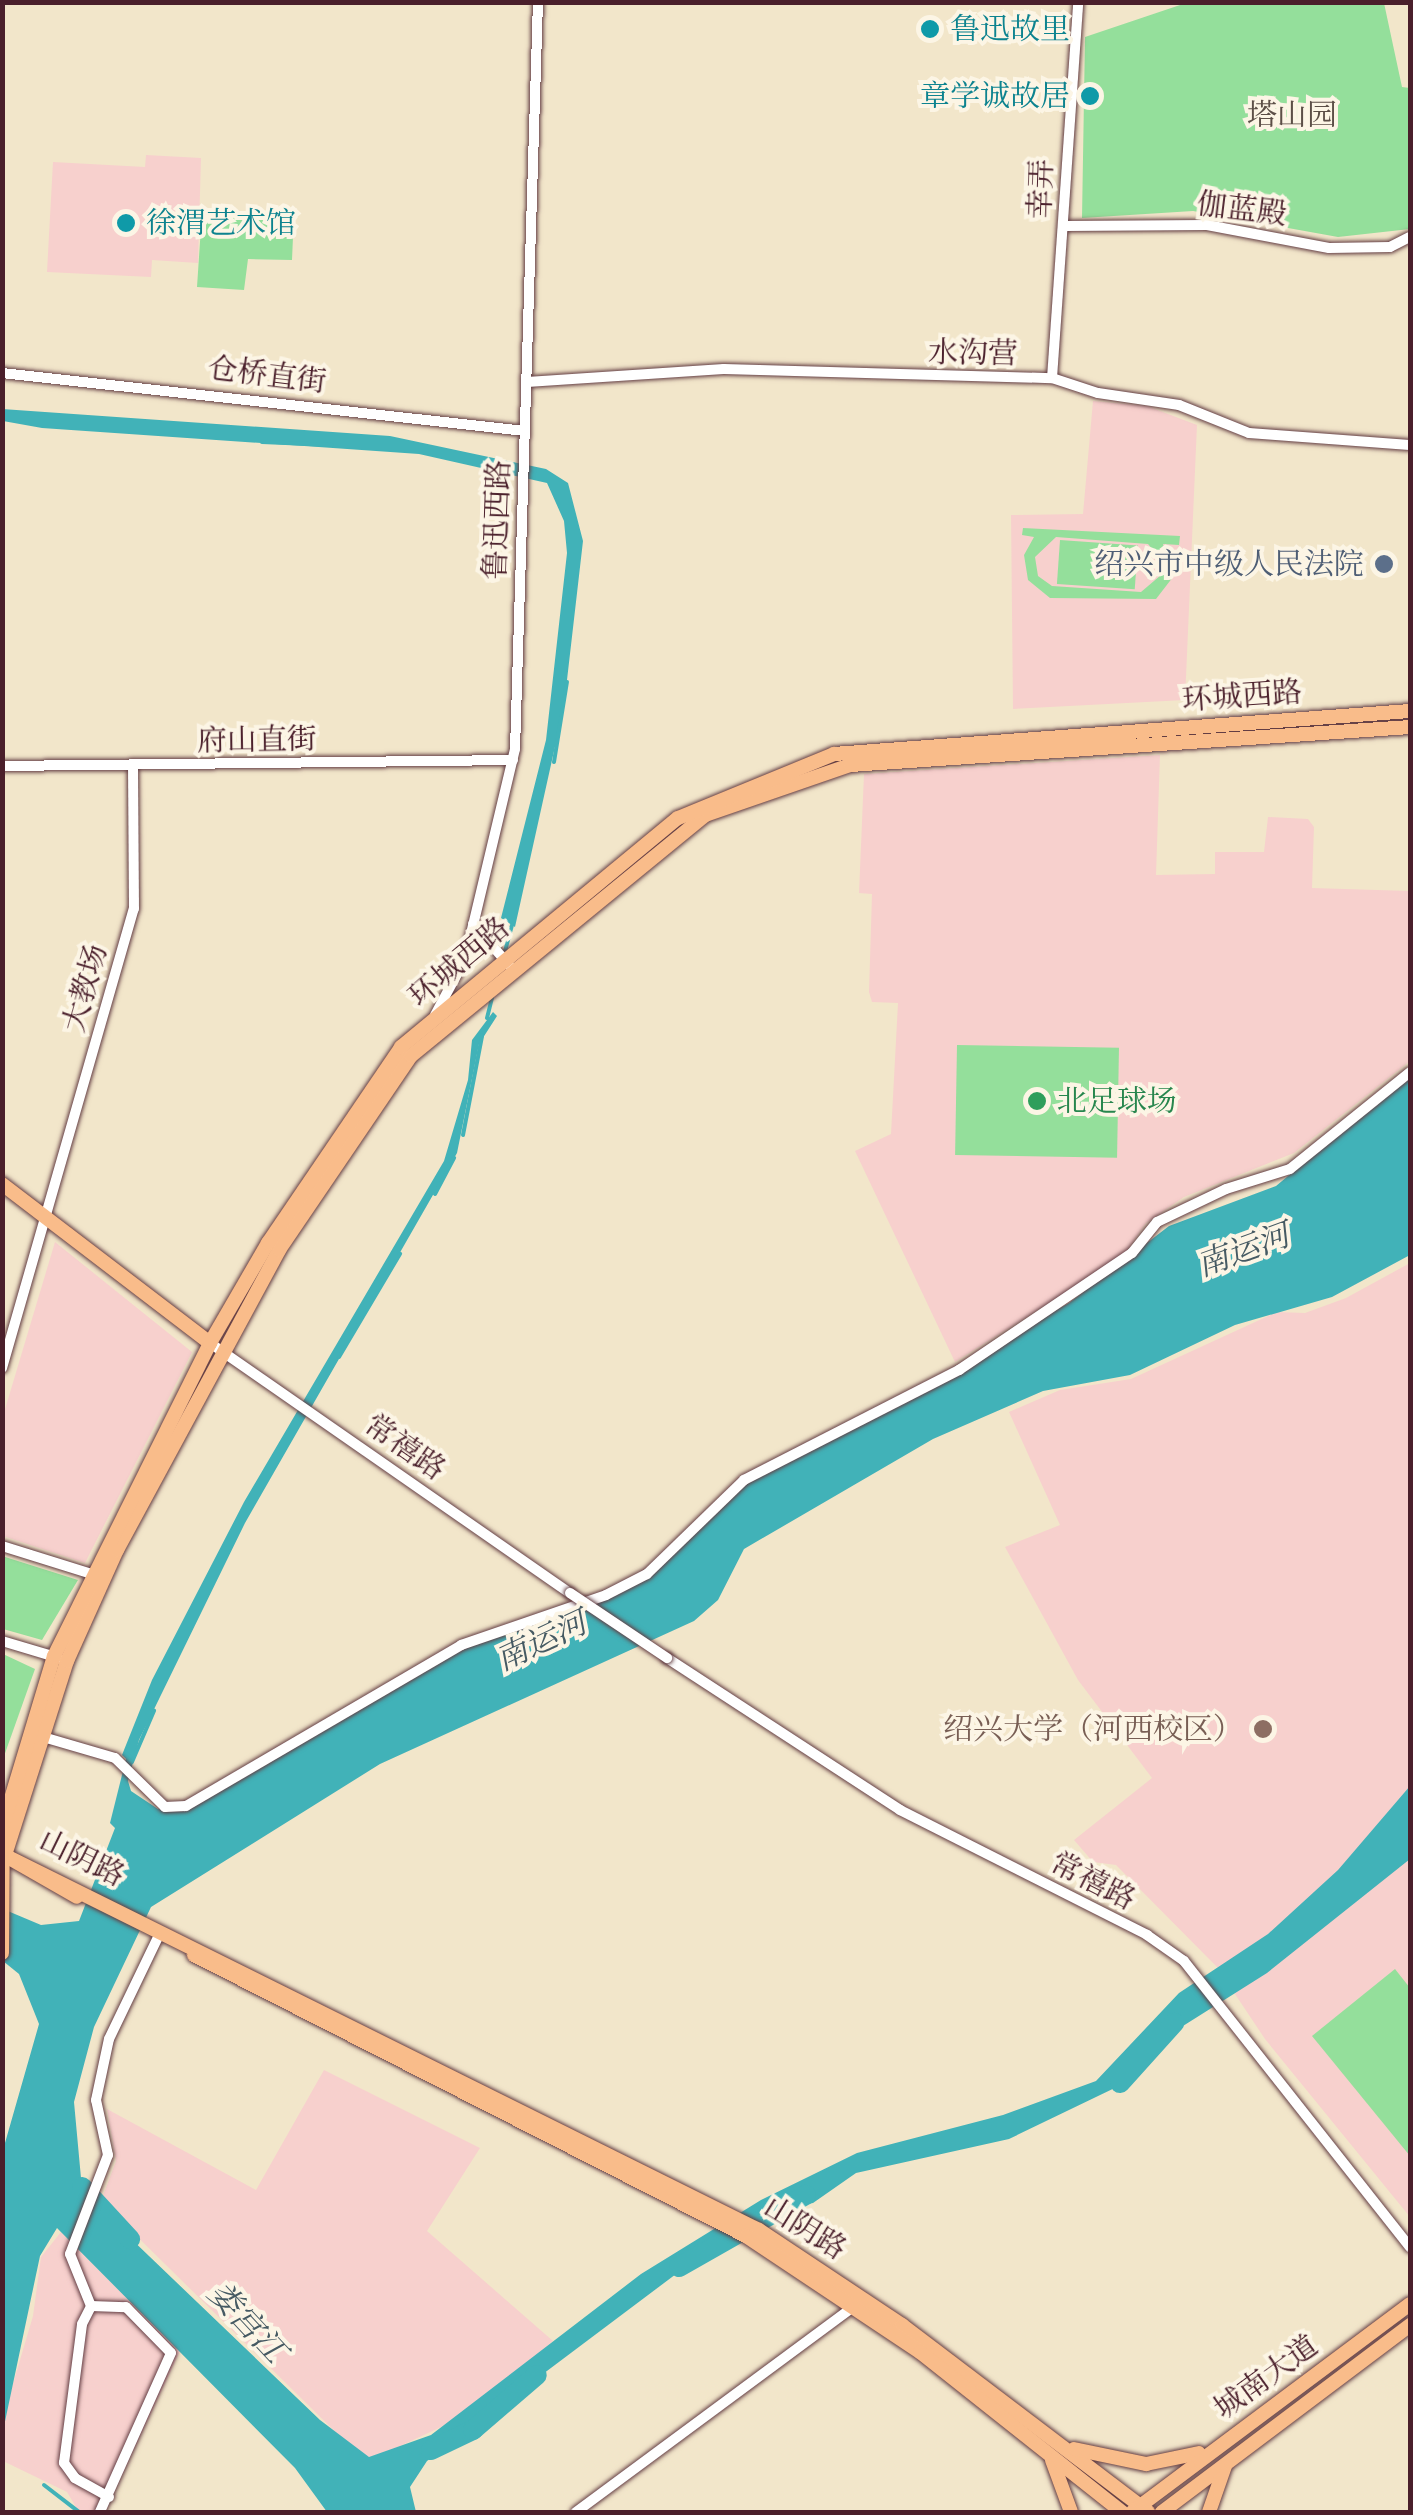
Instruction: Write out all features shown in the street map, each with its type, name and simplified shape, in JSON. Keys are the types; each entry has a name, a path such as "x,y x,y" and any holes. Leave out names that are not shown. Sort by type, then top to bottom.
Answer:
{"main road":[{"name":"环城西路","path":"525,952 678,818 834,754 1410,710"},
{"name":"环城西路","path":"4,1854 3,1825 92,1574 216,1347 411,1056 477,1000 525,952 705,815 850,765 1410,727"},
{"name":"环城西路","path":"4,1854 43,1737 60,1658 268,1243 401,1047 482,980 509,965"},
{"path":"2,1184 216,1347"},
{"path":"2,1953 7,1908 4,1854"},
{"name":"山阴路","path":"4,1854 745,2229 902,2325 1049,2445 1122,2512"},
{"name":"山阴路","path":"142,1924 158,1937 745,2229 1140,2510"},
{"name":"城南大道","path":"1140,2510 1152,2492 1410,2304"},
{"name":"城南大道","path":"1164,2510 1410,2325"},
{"path":"1049,2445 1097,2458 1146,2464 1222,2443"},
{"path":"1049,2445 1072,2512"},
{"path":"1209,2512 1228,2460"}],"street":[{"name":"鲁迅西路","path":"428,1024 456,983 513,760 538,2"},
{"name":"幸弄","path":"1052,378 1078,2"},
{"name":"伽蓝殿","path":"1065,226 1206,225 1329,248 1390,247 1410,237"},
{"name":"水沟营","path":"527,382 724,369 1052,378 1098,393 1179,405 1249,434 1410,445"},
{"name":"仓桥直街","path":"2,373 525,431"},
{"name":"府山直街","path":"2,766 513,760"},
{"name":"大教场","path":"2,1368 134,908 133,767"},
{"path":"474,924 509,965"},
{"path":"43,1737 115,1758 165,1807 186,1806 461,1645 647,1574 744,1480 970,1363 1132,1253 1158,1222 1226,1189 1290,1168 1410,1072"},
{"name":"常禧路","path":"216,1347 570,1593 900,1810 1147,1936 1196,1971 1284,2093 1410,2247"},
{"path":"2,1546 92,1574"},
{"path":"2,1641 60,1658"},
{"path":"91,2306 70,2262 74,2241 97,2191 108,2154 96,2100 100,2075 126,1994 158,1937"},
{"path":"576,2512 855,2305"},
{"path":"91,2306 126,2307 172,2353 100,2512"},
{"path":"91,2306 82,2324 64,2463 75,2478 108,2497"}],"shaded area":[{"name":"徐渭艺术馆","path":"146,155 201,158 198,263 152,260 151,277 47,272 53,162 145,167"},
{"path":"1093,401 1147,406 1197,425 1185,700 1013,709 1011,515 1083,514"},
{"path":"1160,755 1156,875 1215,874 1215,852 1264,852 1268,817 1308,819 1314,827 1312,888 1410,891 1410,1061 1294,1153 1184,1197 1146,1223 1123,1256 955,1362 855,1151 891,1134 898,1003 872,1002 869,992 872,894 859,893 864,774"},
{"path":"55,1242 192,1352 85,1563 3,1536 3,1416"},
{"name":"绍兴大学（河西校区）","path":"1410,1263 1410,2217 1265,2039 1217,1967 1116,1865 1093,1862 1074,1840 1152,1778 1078,1680 1005,1547 1060,1525 1009,1412 1060,1390 1131,1379 1277,1312 1305,1313 1346,1298"},
{"path":"324,2070 480,2148 427,2231 553,2341 471,2413 366,2462 101,2201 116,2161 107,2109 256,2190"},
{"path":"61,2232 180,2351 105,2512 79,2512 67,2492 3,2461 4,2414 33,2316 41,2257"}],"green space":[{"name":"塔山园","path":"1189,2 1384,3 1402,87 1410,88 1410,229 1338,237 1193,211 1082,218 1085,37"},
{"path":"202,212 294,214 292,260 248,259 244,290 197,287"},
{"path":"1023,528 1180,536 1179,545 1163,544 1173,577 1156,599 1050,598 1028,580 1024,555 1034,537 1022,535","holes":["1056,537 1148,544 1159,557 1161,575 1141,592 1052,586 1038,576 1035,557"]},
{"path":"1060,540 1138,545 1135,589 1057,584"},
{"name":"北足球场","path":"957,1045 1119,1048 1117,1158 955,1155"},
{"path":"2,1556 78,1580 42,1640 3,1629"},
{"path":"3,1654 35,1669 3,1759"},
{"path":"1395,1969 1410,1988 1410,2156 1312,2036"}],"water":[{"path":"2,409 390,436 546,469 568,483 583,541 564,706 515,927 501,918 546,740 567,553 564,521 547,483 419,454 42,428 3,421"},
{"name":"南运河","path":"493,1012 497,1016 479,1044 457,1153 245,1523 139,1740 128,1781 131,1791 158,1809 168,1811 457,1652 634,1582 728,1493 1069,1303 1169,1226 1276,1186 1410,1075 1410,1255 1332,1297 1235,1325 1130,1375 1043,1391 933,1439 744,1549 718,1600 694,1621 380,1764 151,1907 94,2027 74,2102 81,2178 100,2209 320,2420 369,2457 431,2435 641,2274 761,2200 857,2153 1003,2115 1096,2081 1179,1993 1268,1934 1338,1870 1410,1786 1410,1859 1267,1973 1156,2043 1123,2084 1009,2139 856,2173 813,2203 776,2210 712,2247 427,2461 410,2487 416,2512 327,2512 295,2468 57,2228 40,2256 3,2431 3,2150 39,2024 19,1974 3,1961 3,1909 41,1925 79,1921 115,1828 110,1823 126,1759 122,1755 152,1680 244,1502 444,1161 468,1080 472,1040"}],"waterway":[{"path":"262,442 332,445"},
{"path":"554,762 567,682"},
{"path":"504,955 512,925"},
{"path":"487,1018 492,998"},
{"path":"463,1135 482,1036"},
{"path":"435,1194 454,1158"},
{"path":"339,1357 400,1254"},
{"path":"132,1762 154,1711"},
{"path":"1120,2083 1174,2023"},
{"name":"娄宫江","path":"82,2187 130,2239"},
{"path":"679,2267 806,2195"},
{"path":"431,2450 473,2430 537,2375"},
{"path":"44,2485 79,2512"}],"place":[{"name":"鲁迅故里","path":"930,29"},
{"name":"章学诚故居","path":"1090,96"},
{"name":"徐渭艺术馆","path":"126,223"},
{"name":"绍兴市中级人民法院","path":"1384,564"},
{"name":"北足球场","path":"1037,1101"},
{"name":"绍兴大学（河西校区）","path":"1263,1729"}]}
